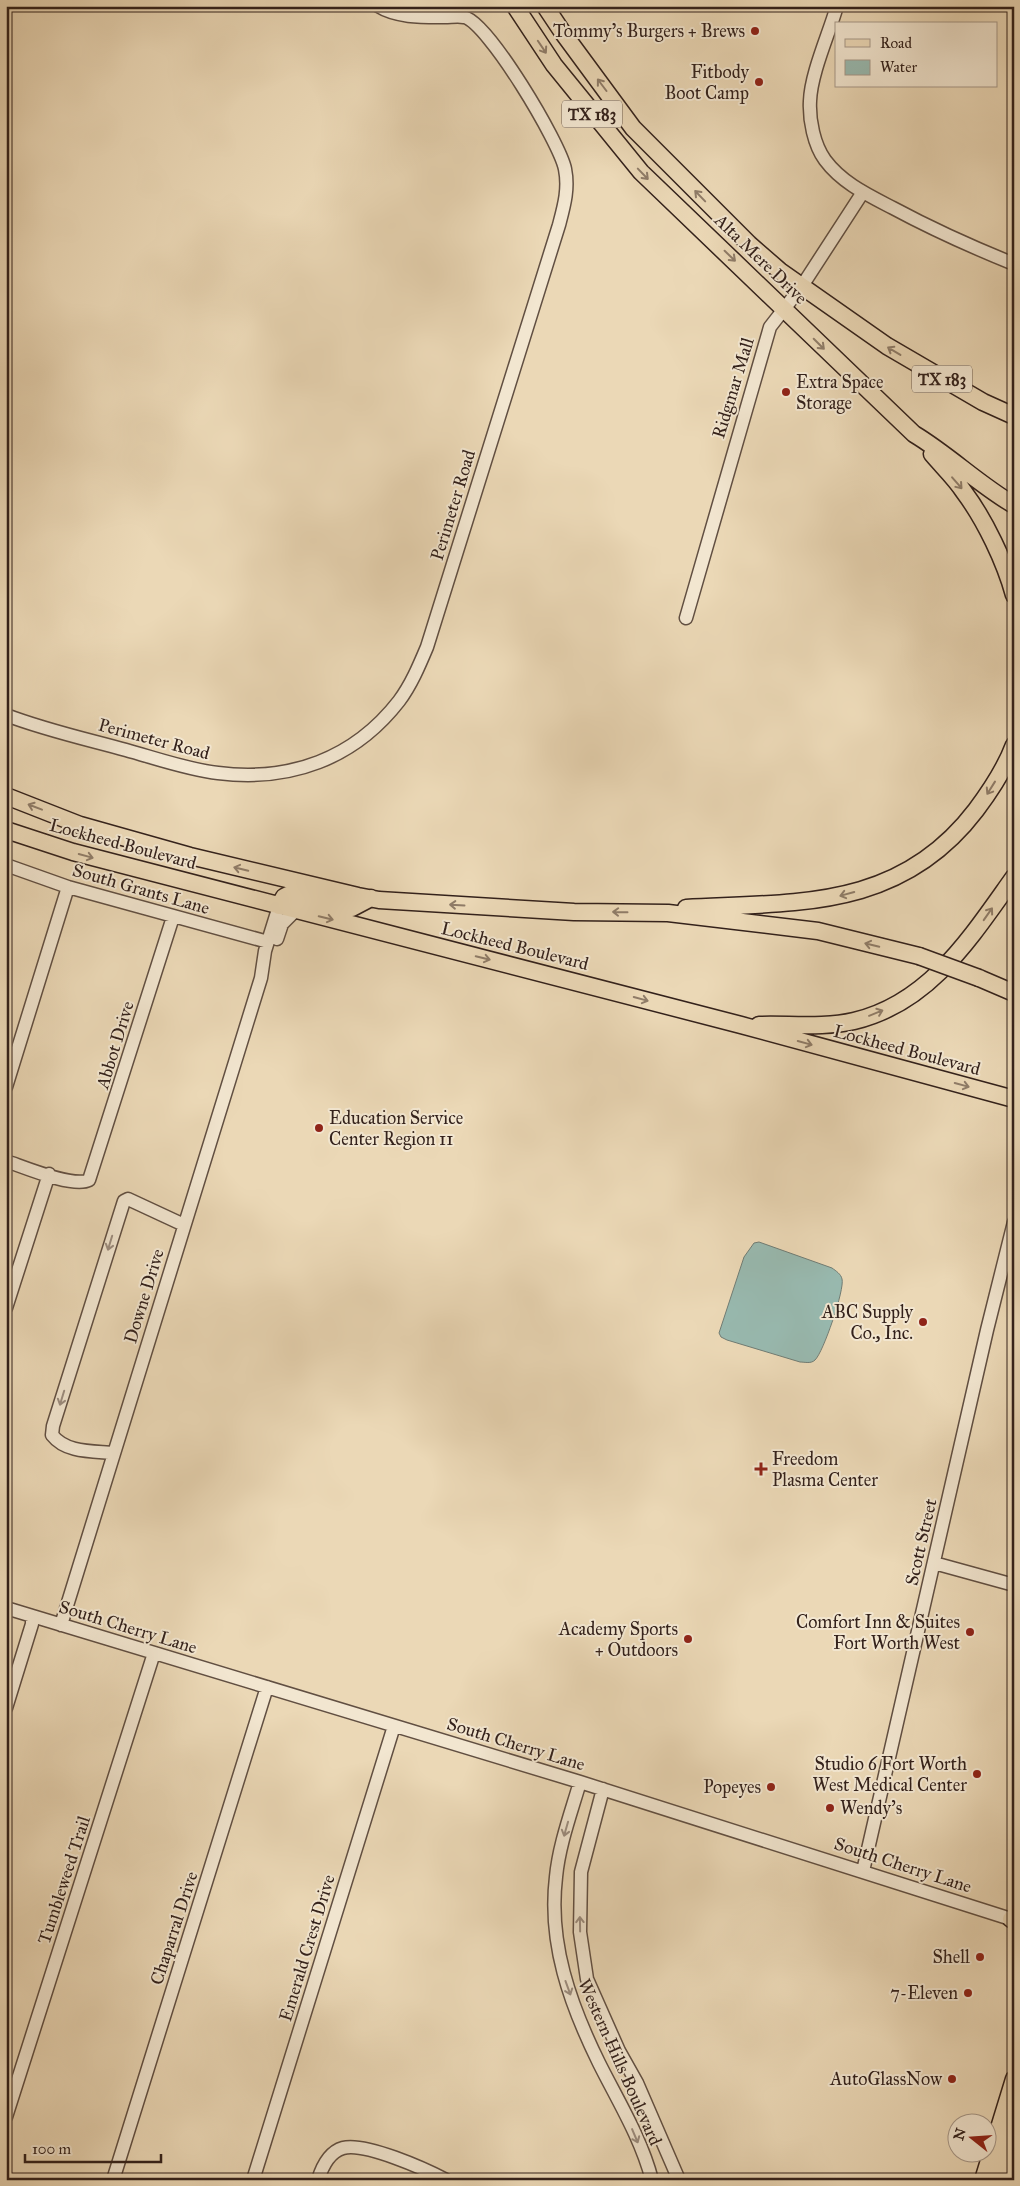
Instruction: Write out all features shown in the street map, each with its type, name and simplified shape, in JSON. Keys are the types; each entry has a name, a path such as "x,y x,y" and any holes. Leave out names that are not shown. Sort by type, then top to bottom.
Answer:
{"highway":[{"path":"998,2180 1014,2097"}],"main road":[{"name":"Alta Mere Drive","path":"515,6 554,65 610,137 641,172 914,434 936,447 981,484 1014,505"},
{"name":"Alta Mere Drive","path":"545,6 562,33 633,128 717,214 780,271 887,346 983,402 1014,416"},
{"path":"983,402 1014,423"},
{"path":"914,434 964,492 990,537 1010,579 1014,595"},
{"path":"668,913 682,908 807,901 843,896 877,886 903,874 948,842 966,822 989,792 1009,758 1014,745"},
{"name":"Lockheed Boulevard","path":"6,796 80,824 190,856 371,898 574,912 668,913 818,931 919,956 978,978"},
{"name":"Lockheed Boulevard","path":"6,830 73,852 741,1025 1014,1099"},
{"path":"741,1025 836,1024 873,1015 899,1002 923,987 950,962 975,932 1014,877"},
{"path":"279,906 284,897 290,894 352,908 371,898"},
{"path":"978,978 1014,986"},
{"path":"978,978 1014,993"},
{"path":"982,2180 1014,2079"}],"street":[{"name":"Perimeter Road","path":"6,715 69,735 217,773 278,774 304,768 329,758 356,743 376,727 400,700 416,673 427,647 559,225 567,195 567,180 565,166 557,147 510,66 482,28 465,17 408,16 378,6"},
{"path":"838,6 813,84 810,102 811,119 818,147 825,160 843,179 863,192 959,242 1014,264"},
{"name":"Ridgmar Mall","path":"686,618 770,327 802,286 863,192"},
{"name":"South Grants Lane","path":"6,865 68,887 268,942"},
{"path":"6,1087 68,887"},
{"name":"Downe Drive","path":"61,1625 260,978 279,906"},
{"name":"Downe Drive","path":"260,978 273,953 282,924 296,910"},
{"name":"Abbot Drive","path":"49,1174 67,1180 89,1180 173,917"},
{"path":"6,1161 49,1174 6,1308"},
{"path":"114,1453 70,1448 58,1442 52,1434 52,1430 124,1201 128,1199 184,1225"},
{"name":"Scott Street","path":"862,1871 987,1330 1014,1222"},
{"path":"934,1563 1014,1585"},
{"name":"South Cherry Lane","path":"6,1608 604,1789 1013,1919"},
{"path":"6,1708 32,1624 32,1616"},
{"name":"Tumbleweed Trail","path":"6,2117 154,1653"},
{"name":"Chaparral Drive","path":"113,2180 267,1687"},
{"name":"Emerald Crest Drive","path":"253,2180 394,1726"},
{"name":"Western Hills Boulevard","path":"580,1782 564,1836 556,1878 555,1925 561,1970 598,2061 634,2131 652,2180"},
{"name":"Western Hills Boulevard","path":"604,1789 581,1872 580,1932 587,1980 619,2051 637,2083 679,2180"},
{"path":"318,2180 321,2170 330,2156 343,2148 363,2148 422,2168 446,2180"}],"water":[{"path":"759,1242 832,1268 842,1279 833,1321 819,1355 813,1361 800,1362 727,1340 721,1337 719,1333 744,1257 754,1243"}],"place":[{"name":"Tommy's Burgers + Brews","path":"755,31"},
{"name":"Fitbody Boot Camp","path":"759,82"},
{"name":"Extra Space Storage","path":"786,392"},
{"name":"Education Service Center Region 11","path":"319,1128"},
{"name":"ABC Supply Co., Inc.","path":"923,1322"},
{"name":"Freedom Plasma Center","path":"761,1469"},
{"name":"Comfort Inn & Suites Fort Worth West","path":"970,1632"},
{"name":"Academy Sports + Outdoors","path":"688,1639"},
{"name":"Studio 6 Fort Worth West Medical Center","path":"977,1774"},
{"name":"Popeyes","path":"771,1787"},
{"name":"Wendy's","path":"830,1808"},
{"name":"Shell","path":"980,1957"},
{"name":"7-Eleven","path":"968,1993"},
{"name":"AutoGlassNow","path":"952,2079"}]}
